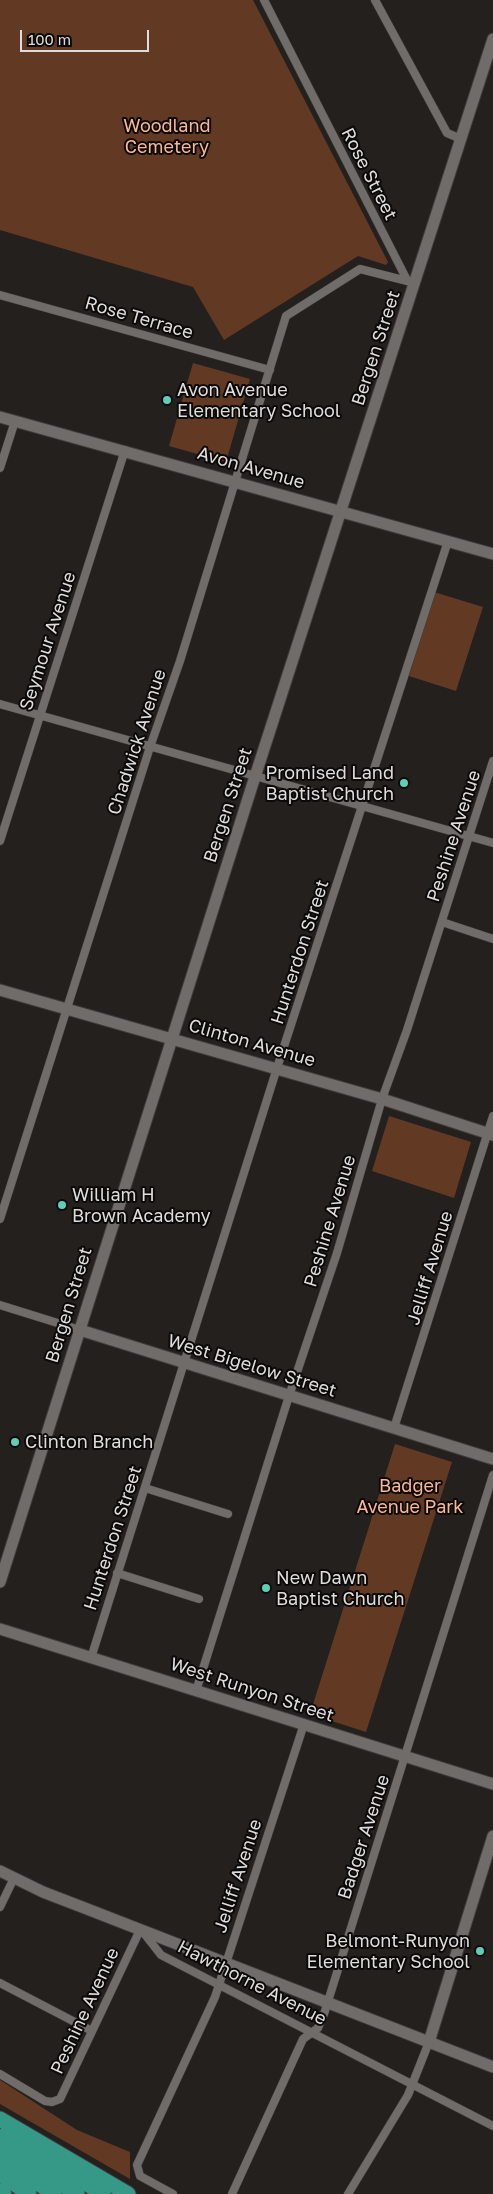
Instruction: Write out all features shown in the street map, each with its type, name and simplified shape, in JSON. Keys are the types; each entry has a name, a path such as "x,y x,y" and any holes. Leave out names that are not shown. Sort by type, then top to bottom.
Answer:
{"highway":[{"path":"0,2119 128,2194"},
{"path":"0,2130 103,2194"},
{"path":"0,2144 77,2194"},
{"path":"0,2158 54,2194"},
{"path":"0,2174 29,2194"},
{"path":"0,2191 4,2194"}],"main road":[{"name":"Bergen Street","path":"0,1582 341,511 411,282 493,40"},
{"name":"Avon Avenue","path":"0,417 493,554"},
{"name":"Clinton Avenue","path":"0,990 382,1099 491,1136"},
{"name":"West Bigelow Street","path":"80,1330 493,1459"},
{"name":"West Runyon Street","path":"0,1629 493,1784"},
{"path":"429,2042 493,1836"},
{"path":"0,1871 51,1895 493,2067"}],"street":[{"name":"Rose Street","path":"264,0 411,282"},
{"path":"376,0 446,133 461,138"},
{"name":"Chadwick Avenue","path":"0,1218 150,747 180,661 286,316 360,269 411,282"},
{"name":"Rose Terrace","path":"0,295 270,370"},
{"path":"0,468 15,421"},
{"name":"Seymour Avenue","path":"0,841 124,450"},
{"name":"Hunterdon Street","path":"91,1658 277,1068 448,541"},
{"path":"0,704 256,775 493,844"},
{"name":"Peshine Avenue","path":"196,1691 289,1396 337,1253 382,1099 442,922 493,762"},
{"path":"442,922 493,939"},
{"name":"Jelliff Avenue","path":"394,1428 491,1136 493,1116"},
{"name":"West Bigelow Street","path":"0,1306 80,1330"},
{"name":"Badger Avenue","path":"232,2194 303,2039 320,2023 493,1475"},
{"path":"145,1488 228,1514"},
{"path":"118,1573 199,1599"},
{"name":"Jelliff Avenue","path":"173,2194 144,2179 138,2173 137,2165 216,1997 225,1964 304,1724"},
{"path":"0,1907 14,1878"},
{"name":"Peshine Avenue","path":"0,2074 45,2101 55,2102 61,2097 142,1930"},
{"name":"Hawthorne Avenue","path":"142,1930 161,1955 493,2126"},
{"path":"0,1983 92,2031"},
{"path":"348,2194 413,2085 429,2042"}],"green space":[{"name":"Woodland Cemetery","path":"0,0 253,0 388,262 386,265 358,256 224,340 193,287 0,230"},
{"path":"193,363 250,379 226,462 169,446"},
{"path":"434,592 483,607 456,691 409,676"},
{"path":"389,1116 471,1142 454,1198 372,1171"},
{"name":"Badger Avenue Park","path":"395,1444 452,1462 366,1732 310,1714"},
{"path":"0,2080 77,2130 130,2152 130,2179 0,2104"}],"place":[{"name":"Avon Avenue Elementary School","path":"167,400"},
{"name":"Promised Land Baptist Church","path":"404,783"},
{"name":"William H Brown Academy","path":"62,1205"},
{"name":"Clinton Branch","path":"15,1442"},
{"name":"New Dawn Baptist Church","path":"266,1588"},
{"name":"Belmont-Runyon Elementary School","path":"480,1951"}]}
